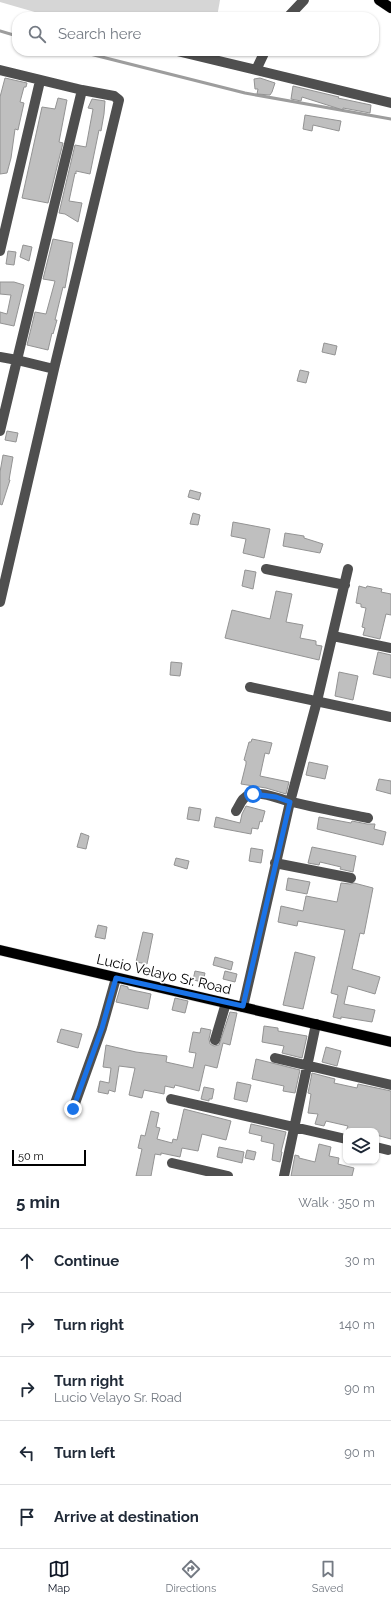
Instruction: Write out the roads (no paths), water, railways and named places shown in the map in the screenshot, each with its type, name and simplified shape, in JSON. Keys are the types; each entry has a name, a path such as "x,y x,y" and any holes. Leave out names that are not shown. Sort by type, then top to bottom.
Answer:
{"main road":[{"path":"379,0 391,8"},
{"name":"Lucio Velayo Sr. Road","path":"0,950 391,1042"}],"street":[{"path":"293,12 304,0"},
{"path":"198,56 391,104"},
{"path":"256,70 263,56"},
{"path":"0,70 40,81 114,96 118,100 0,602"},
{"path":"0,251 40,81"},
{"path":"0,431 82,90"},
{"path":"0,357 54,369"},
{"path":"243,1006 275,864 317,701 348,569"},
{"path":"266,570 345,585"},
{"path":"332,636 391,648"},
{"path":"250,687 391,717"},
{"path":"236,811 243,799 248,795 253,794 276,797 290,802 368,818"},
{"path":"275,864 351,878"},
{"path":"73,1109 102,1028 116,978"},
{"path":"215,1040 226,1003"},
{"path":"284,1176 316,1024"},
{"path":"275,1058 391,1085"},
{"path":"171,1099 343,1138"},
{"path":"379,1148 388,1150"},
{"path":"172,1163 228,1176"}],"waterway":[{"path":"0,31 12,35"},
{"path":"98,56 245,93 391,119"}]}
